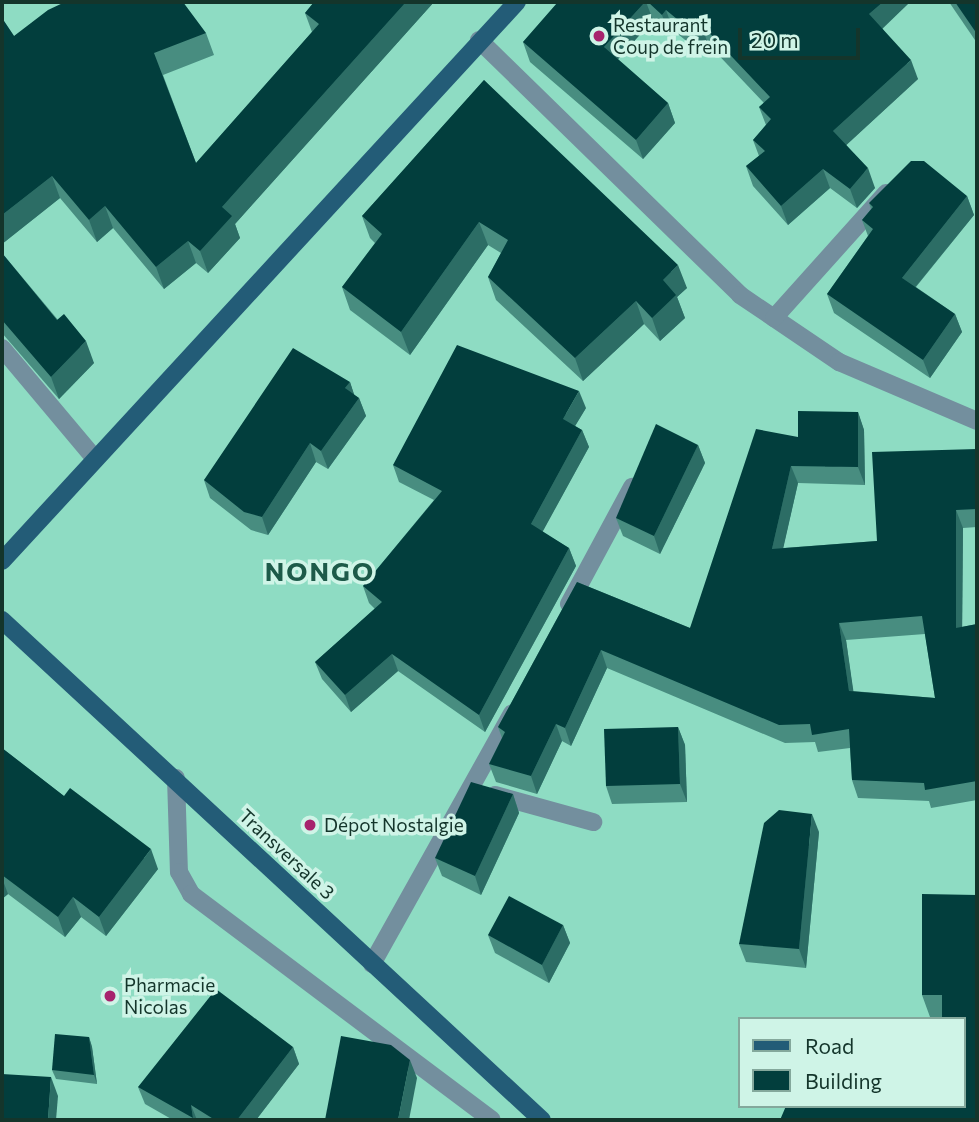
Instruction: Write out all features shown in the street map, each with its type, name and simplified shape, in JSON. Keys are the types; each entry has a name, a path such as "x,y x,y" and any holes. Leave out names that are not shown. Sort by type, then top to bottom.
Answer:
{"main road":[{"path":"2,561 479,40 517,2"},
{"name":"Transversale 3","path":"2,620 176,778 542,1120"}],"street":[{"path":"479,40 740,295 839,362 977,421"},
{"path":"774,318 897,181"},
{"path":"2,348 95,459"},
{"path":"561,619 644,464"},
{"path":"372,964 523,691"},
{"path":"176,778 179,872 191,894 492,1120"},
{"path":"472,786 593,822"}],"building":[{"path":"65,2 183,2 206,33 154,53 196,163 319,24 305,13 314,2 406,2 222,207 232,216 200,251 188,241 156,267 105,206 89,220 52,176 2,215 2,18 14,36 48,10"},
{"path":"558,2 645,2 604,47 668,103 636,140 523,42"},
{"path":"648,2 883,2 869,14 911,60 833,131 868,168 850,189 823,169 781,206 746,166 765,151 753,140 771,119 759,107 770,97 701,24 694,33 666,10 662,15"},
{"path":"955,2 977,2 977,34"},
{"path":"484,80 678,265 663,280 676,295 652,318 636,301 575,358 488,277 508,240 479,222 401,332 342,287 382,234 362,216"},
{"path":"911,161 924,161 967,196 902,278 955,314 923,360 827,294 873,229 862,220 873,207 869,203"},
{"path":"2,253 57,320 64,314 86,341 51,377 2,320"},
{"path":"457,345 579,391 563,419 582,430 531,524 569,548 479,715 392,654 345,695 315,662 382,602 363,586 442,491 393,465"},
{"path":"293,348 350,382 345,388 359,398 321,451 310,443 262,517 244,512 204,480"},
{"path":"798,411 858,412 858,467 791,466 772,549 877,541 872,452 977,449 977,509 956,510 956,628 977,624 977,781 925,790 924,783 852,780 849,729 812,735 810,724 779,725 601,650 565,728 556,724 531,776 489,764 505,732 498,727 577,582 690,628 756,429 798,437","holes":["922,616 935,698 849,691 839,623"]},
{"path":"656,424 698,445 654,536 616,518"},
{"path":"678,727 680,784 606,786 604,729"},
{"path":"2,748 64,796 70,788 151,849 99,917 73,897 58,917 2,875"},
{"path":"471,782 513,794 475,876 435,858"},
{"path":"779,810 812,814 799,949 739,944 764,823"},
{"path":"922,894 977,895 977,1120 780,1120 785,1108 965,1108 965,1017 942,1017 942,995 922,995"},
{"path":"509,896 563,925 542,965 488,935"},
{"path":"216,989 293,1047 237,1120 215,1120 191,1105 193,1118 138,1087"},
{"path":"55,1034 89,1037 94,1075 52,1070"},
{"path":"341,1036 391,1045 410,1060 398,1120 325,1120"},
{"path":"2,1074 51,1077 48,1120 2,1120"}],"place":[{"name":"Restaurant Coup de frein","path":"599,36"},
{"name":"Dépot Nostalgie","path":"310,825"},
{"name":"Pharmacie Nicolas","path":"110,996"}],"district":[{"name":"NONGO","path":"320,571"}]}
